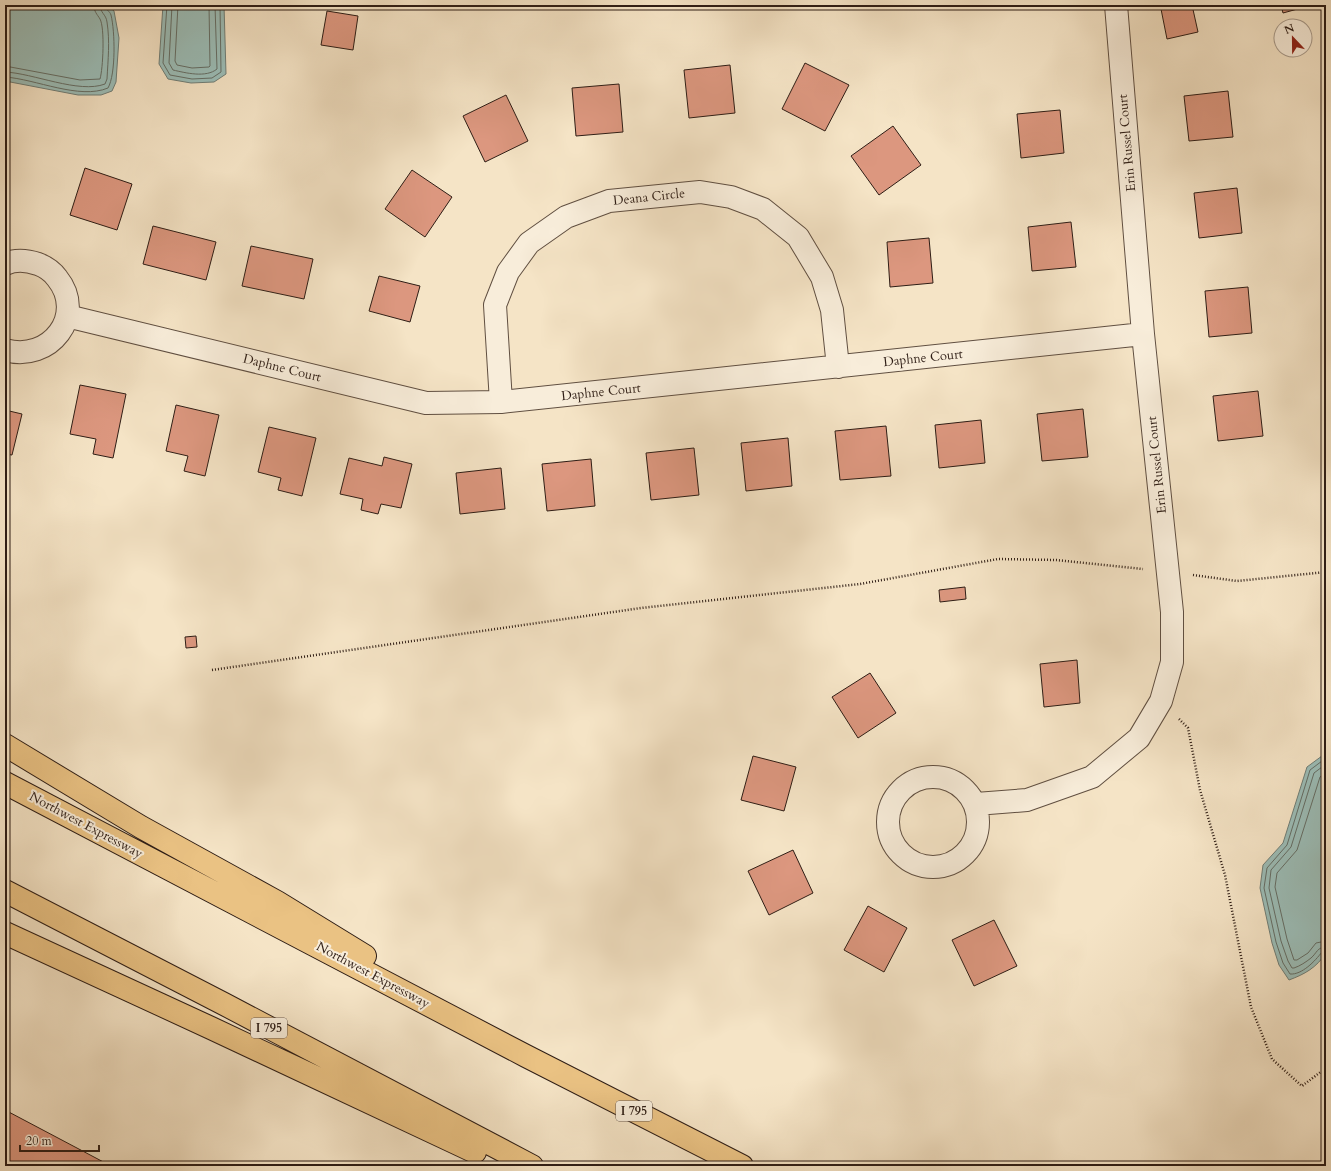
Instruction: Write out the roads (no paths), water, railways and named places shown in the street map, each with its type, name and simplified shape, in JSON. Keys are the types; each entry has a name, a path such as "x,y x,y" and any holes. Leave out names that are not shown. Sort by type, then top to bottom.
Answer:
{"highway":[{"path":"5,745 141,827 277,902 526,1056"},
{"name":"Northwest Expressway","path":"5,783 526,1056 742,1166"},
{"name":"I 795","path":"5,891 532,1166"},
{"path":"5,933 505,1166"}],"street":[{"name":"Erin Russel Court","path":"976,804 1027,800 1092,777 1139,738 1161,701 1172,662 1172,612 1143,334 1116,5"},
{"name":"Deana Circle","path":"501,402 495,305 508,272 529,243 566,217 609,201 700,192 731,197 763,209 798,237 822,277 832,310 838,367"},
{"path":"5,264 12,261 27,260 52,271 62,284 67,299 67,316 61,330 51,342 37,351 16,353 5,350"},
{"name":"Daphne Court","path":"67,316 426,403 501,402 1143,334"},
{"path":"940,776 962,785 976,804 979,828 970,850 950,865 927,868 904,858 890,839 887,816 896,793 916,779 940,776"}],"water":[{"path":"5,5 107,5 114,11 119,38 116,82 112,91 101,95 78,95 5,81"},
{"path":"163,5 224,5 226,74 214,82 191,83 168,79 159,64"},
{"path":"1326,753 1326,953 1310,970 1289,980 1279,965 1272,943 1260,888 1263,865 1283,843 1307,767"}]}
